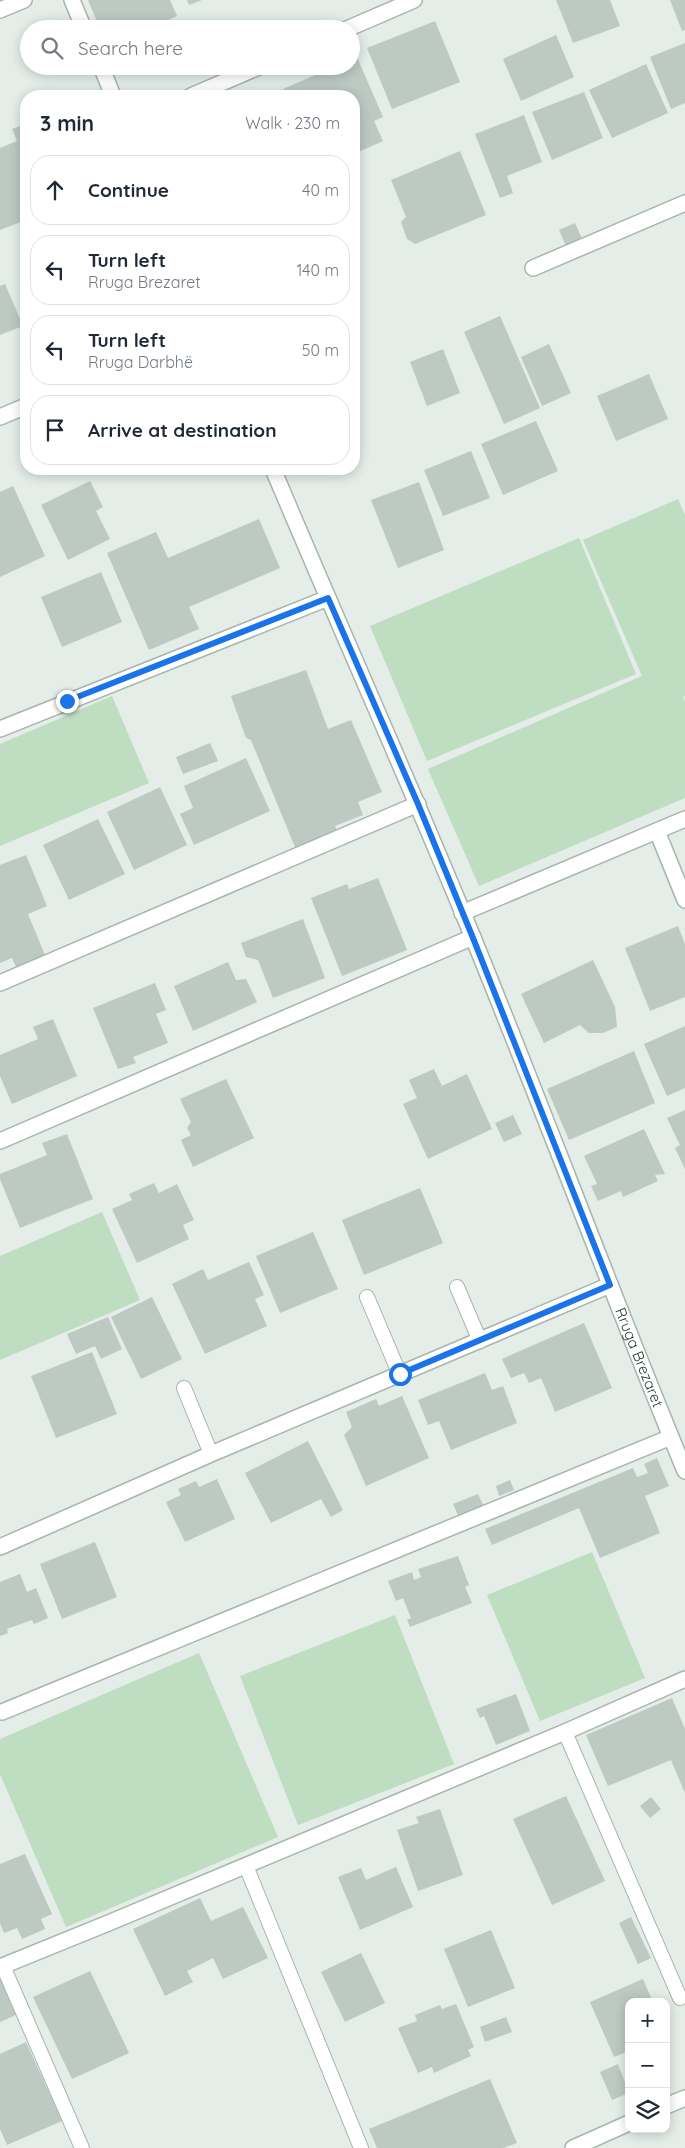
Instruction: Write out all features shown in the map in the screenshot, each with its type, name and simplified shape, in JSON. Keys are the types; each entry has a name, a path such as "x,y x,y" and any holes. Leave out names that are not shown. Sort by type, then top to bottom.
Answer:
{"street":[{"path":"0,10 24,0"},
{"path":"72,0 80,20"},
{"path":"360,24 414,0"},
{"path":"105,75 111,90"},
{"path":"205,90 240,75"},
{"path":"532,268 685,203"},
{"path":"0,417 20,409"},
{"name":"Rruga Brezaret","path":"276,475 418,804 685,1471"},
{"path":"0,728 328,598"},
{"path":"0,983 418,804"},
{"path":"462,913 685,819"},
{"path":"657,831 685,900"},
{"path":"0,1141 473,938"},
{"path":"0,1547 211,1454 610,1285"},
{"path":"2,1712 671,1437"},
{"path":"1,1966 246,1866 565,1732 685,1679"},
{"path":"670,2104 685,2098"},
{"path":"573,2148 625,2125"}],"lane":[{"path":"457,1287 480,1341"},
{"path":"367,1297 400,1374"},
{"path":"184,1388 211,1454"},
{"path":"565,1732 680,1998"},
{"path":"246,1866 362,2148"},
{"path":"1,1966 82,2148"}],"green space":[{"path":"678,499 685,515 685,696 683,697 685,702 685,798 479,886 428,769 642,676 583,540"},
{"path":"579,538 636,674 427,761 370,626"},
{"path":"112,696 149,783 0,846 0,744"},
{"path":"102,1212 140,1300 0,1360 0,1256"},
{"path":"592,1552 645,1678 540,1721 487,1595"},
{"path":"395,1615 454,1764 298,1825 240,1676"},
{"path":"199,1653 278,1837 66,1927 0,1774 0,1739"}],"building":[{"path":"88,0 170,0 177,16 168,20 96,20"},
{"path":"187,0 202,0 189,5"},
{"path":"556,0 610,0 620,26 573,43"},
{"path":"670,0 685,0 685,30 682,31"},
{"path":"435,21 460,82 392,109 367,48"},
{"path":"556,35 574,77 521,101 503,59"},
{"path":"685,43 685,103 671,109 650,57"},
{"path":"360,64 383,117 374,121 383,141 360,151 360,90 283,89 315,75 360,75"},
{"path":"646,64 668,113 612,138 589,90"},
{"path":"584,92 603,138 552,160 532,112"},
{"path":"524,115 542,162 507,176 513,193 500,198 475,134"},
{"path":"20,126 20,222 0,230 0,148 17,141 12,129"},
{"path":"460,151 486,215 415,244 407,239 401,222 406,217 391,180"},
{"path":"575,223 583,241 567,248 559,230"},
{"path":"5,284 20,319 20,327 0,335 0,286"},
{"path":"500,316 540,408 504,424 464,332"},
{"path":"549,344 571,393 542,406 521,357"},
{"path":"443,349 460,393 427,406 410,362"},
{"path":"649,374 668,419 616,441 597,396"},
{"path":"536,421 558,471 503,495 481,444"},
{"path":"471,451 490,498 443,516 424,470"},
{"path":"90,481 103,507 96,511 110,539 68,560 41,505"},
{"path":"419,482 444,550 398,568 371,500"},
{"path":"13,486 45,556 0,577 0,492"},
{"path":"259,519 280,568 189,607 199,629 149,650 107,553 156,532 168,558"},
{"path":"101,572 122,622 62,647 41,597"},
{"path":"306,670 328,729 351,720 382,792 358,802 363,815 335,826 339,835 297,852 251,740 246,738 231,696"},
{"path":"210,743 218,761 183,774 176,757"},
{"path":"246,758 270,811 194,845 180,814 193,808 184,786"},
{"path":"160,787 187,845 134,870 107,812"},
{"path":"98,819 125,874 69,900 43,845"},
{"path":"26,855 47,906 28,914 45,955 16,967 12,958 0,963 0,865"},
{"path":"378,878 407,950 342,976 311,898 347,884 349,889"},
{"path":"303,919 325,978 273,998 258,960 246,957 241,943"},
{"path":"678,926 685,944 685,997 650,1011 625,948"},
{"path":"593,960 615,1007 617,1027 603,1033 589,1033 580,1025 544,1043 521,994"},
{"path":"228,962 236,980 246,979 257,1002 193,1031 174,986"},
{"path":"155,983 166,1010 156,1014 168,1043 133,1057 136,1063 118,1069 93,1008"},
{"path":"53,1019 77,1076 12,1104 0,1076 0,1055 38,1039 33,1027"},
{"path":"685,1026 685,1088 667,1096 644,1044"},
{"path":"634,1051 655,1103 569,1140 547,1089"},
{"path":"434,1069 442,1086 467,1074 492,1129 428,1159 403,1104 417,1098 409,1080"},
{"path":"226,1079 254,1138 193,1167 181,1140 191,1135 187,1128 191,1122 180,1099"},
{"path":"685,1110 685,1169 675,1148 680,1145 667,1118"},
{"path":"513,1115 522,1134 504,1142 495,1123"},
{"path":"644,1129 665,1174 655,1175 658,1181 623,1197 621,1191 598,1201 591,1186 597,1184 584,1156"},
{"path":"67,1134 93,1199 20,1228 0,1179 0,1174 47,1155 42,1143"},
{"path":"154,1183 159,1193 177,1184 194,1220 183,1225 189,1239 137,1263 112,1209 132,1200 129,1194"},
{"path":"420,1188 443,1243 364,1275 342,1220"},
{"path":"313,1232 338,1289 280,1313 256,1256"},
{"path":"249,1262 264,1295 255,1299 267,1326 205,1354 172,1284 203,1269 208,1280"},
{"path":"152,1297 182,1359 141,1379 111,1317"},
{"path":"108,1317 122,1349 101,1359 95,1346 76,1354 67,1334"},
{"path":"584,1323 612,1388 555,1412 541,1378 529,1383 524,1373 511,1378 502,1359"},
{"path":"92,1352 117,1414 56,1438 31,1376"},
{"path":"485,1373 492,1390 503,1386 517,1423 451,1450 439,1421 428,1425 418,1400"},
{"path":"402,1396 429,1458 366,1486 344,1435 352,1427 346,1412 376,1399 379,1406"},
{"path":"308,1441 343,1510 331,1517 321,1499 271,1523 245,1473"},
{"path":"657,1458 669,1486 645,1496 660,1533 600,1558 579,1508 492,1545 485,1529 633,1468 637,1477 648,1473 644,1464"},
{"path":"217,1479 235,1519 185,1542 166,1502 181,1495 178,1489 196,1481 199,1487"},
{"path":"510,1480 514,1490 499,1496 496,1486"},
{"path":"478,1494 483,1505 458,1515 453,1504"},
{"path":"95,1542 117,1597 62,1619 40,1564"},
{"path":"458,1556 469,1585 465,1587 472,1603 410,1627 407,1620 411,1618 403,1598 396,1601 388,1581 412,1572 414,1580 421,1577 418,1569"},
{"path":"20,1574 27,1592 36,1588 48,1618 34,1624 32,1620 7,1629 8,1633 0,1636 0,1582"},
{"path":"516,1694 530,1731 496,1745 484,1716 480,1718 476,1709"},
{"path":"672,1698 685,1729 685,1793 671,1760 608,1786 586,1735"},
{"path":"566,1796 605,1881 552,1905 513,1819"},
{"path":"651,1797 661,1809 650,1818 640,1806"},
{"path":"440,1809 463,1875 418,1891 397,1830 419,1823 416,1817"},
{"path":"25,1854 52,1914 41,1919 45,1929 22,1939 17,1928 4,1933 0,1923 0,1864"},
{"path":"396,1867 413,1907 360,1930 338,1877 361,1868 366,1880"},
{"path":"200,1898 211,1921 243,1907 268,1958 223,1979 213,1958 187,1971 193,1982 165,1996 133,1929"},
{"path":"631,1917 651,1958 638,1964 619,1923"},
{"path":"491,1930 515,1988 468,2007 444,1949"},
{"path":"361,1953 385,2003 345,2022 321,1972"},
{"path":"90,1971 129,2053 72,2079 33,1997"},
{"path":"0,1976 16,2015 0,2022"},
{"path":"643,1979 651,1998 625,1998 625,2053 614,2057 590,2002"},
{"path":"456,2004 474,2047 468,2050 471,2056 434,2073 432,2067 418,2073 398,2028 417,2021 415,2015 440,2005 442,2009"},
{"path":"506,2017 512,2032 485,2042 480,2027"},
{"path":"26,2042 62,2121 7,2145 0,2129 0,2054"},
{"path":"618,2064 625,2082 625,2095 612,2100 600,2072"},
{"path":"490,2079 517,2143 503,2148 377,2148 369,2129"}],"route":[{"path":"67,701 328,598 418,804 610,1285 400,1374"}]}
